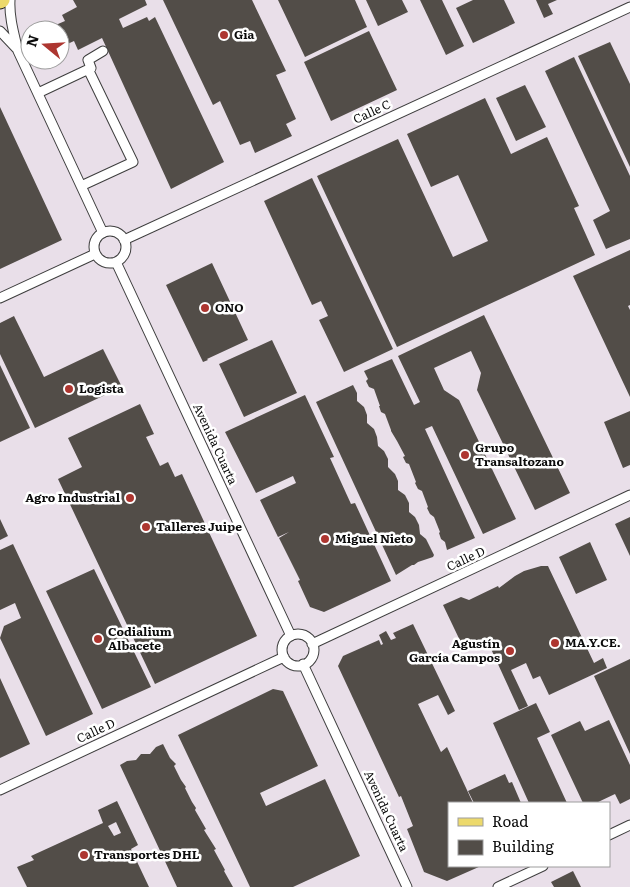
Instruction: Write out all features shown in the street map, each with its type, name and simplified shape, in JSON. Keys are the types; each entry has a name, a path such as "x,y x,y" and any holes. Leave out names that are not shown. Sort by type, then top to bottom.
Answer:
{"street":[{"path":"10,0 9,9 12,29 18,51 103,233"},
{"name":"Calle C","path":"124,240 630,7"},
{"path":"0,31 18,51"},
{"path":"38,93 92,68 88,60 103,51"},
{"path":"81,186 134,162 88,69"},
{"path":"111,231 117,233 124,240 126,247 124,254 116,262 108,263 101,261 95,254 94,243 98,236 103,233 111,231"},
{"path":"0,298 95,254"},
{"name":"Avenida Cuarta","path":"116,262 291,636"},
{"name":"Calle D","path":"312,644 630,495"},
{"path":"299,634 305,636 312,644 314,650 312,656 304,664 293,665 284,657 283,646 291,636 299,634"},
{"name":"Calle D","path":"0,790 284,657"},
{"name":"Avenida Cuarta","path":"304,664 407,887"},
{"path":"610,835 630,825"},
{"path":"498,887 541,867"}],"shaded area":[{"path":"0,0 630,0 630,887 0,887"}],"building":[{"path":"73,0 145,0 147,5 119,19 123,28 147,17 149,21 155,17 224,162 171,189 102,38 78,50 74,41 70,43 70,20 64,20 62,15 77,7"},
{"name":"Gia","path":"163,0 252,0 286,71 276,75 296,119 286,124 292,136 255,153 250,141 240,145 220,101 213,105"},
{"path":"278,0 355,0 367,27 305,57"},
{"path":"366,0 402,0 408,12 378,26"},
{"path":"420,0 442,0 464,46 446,55"},
{"path":"473,0 504,0 515,23 473,43 456,8"},
{"path":"536,0 557,0 548,4 553,14 544,18"},
{"path":"369,31 397,90 331,121 304,62"},
{"path":"610,42 630,84 630,167 578,56"},
{"path":"574,57 630,176 630,239 606,249 593,220 610,211 545,71"},
{"path":"525,85 546,127 516,141 496,98"},
{"path":"485,98 511,154 547,137 579,206 574,208 595,255 397,347 317,176 398,139 453,257 488,241 458,175 431,187 407,134"},
{"path":"0,107 62,240 0,269"},
{"path":"312,178 393,349 344,372 319,320 328,316 321,301 312,305 264,201"},
{"path":"630,250 630,305 628,306 630,310 630,397 573,276"},
{"name":"ONO","path":"212,263 248,340 203,362 166,285"},
{"path":"484,315 570,493 535,510 477,390 481,373 471,351 434,368 444,390 459,400 516,519 483,534 432,426 425,429 475,538 447,550 445,542 441,539 434,517 427,508 422,491 418,489 415,483 409,464 406,463 403,457 405,456 391,431 385,414 381,412 374,389 369,387 366,381 368,379 364,371 392,359 414,405 420,402 398,356"},
{"name":"Logista","path":"14,316 44,377 103,349 122,387 35,428 0,354 0,323"},
{"path":"272,340 297,393 244,417 219,364"},
{"path":"0,365 30,428 0,442"},
{"path":"353,385 357,393 357,401 364,407 367,415 367,423 374,429 378,446 384,451 388,459 388,467 395,474 398,481 398,490 405,495 409,503 409,512 415,517 419,525 420,534 426,539 434,555 396,575 316,402"},
{"path":"305,395 334,457 330,458 351,504 355,503 391,581 324,612 310,607 298,581 300,580 279,538 289,532 278,537 260,500 296,483 293,476 256,493 225,432"},
{"path":"140,404 154,434 146,437 160,466 168,462 175,477 182,474 257,636 155,684 58,479 82,467 68,438"},
{"path":"630,411 630,465 623,468 604,422"},
{"path":"630,517 630,556 615,524"},
{"path":"0,519 8,536 0,540"},
{"path":"590,542 607,580 576,594 559,557"},
{"path":"13,544 93,714 46,736 0,638 4,626 21,618 15,603 0,610 0,550"},
{"name":"MA.Y.CE.","path":"548,566 594,663 603,658 607,668 549,695 540,676 533,679 526,663 511,670 528,706 519,710 486,638 464,649 443,605 461,597 469,600 498,586 499,588 524,571"},
{"name":"Codialium Albacete","path":"94,569 151,687 102,709 46,591"},
{"path":"413,624 455,711 448,715 438,695 418,704 441,752 447,747 473,802 448,802 448,867 479,867 447,881 424,872 407,829 413,826 401,796 399,797 338,666 343,656 379,640 381,645 383,644 379,635 386,631 391,640 396,638 393,633"},
{"path":"630,659 630,754 594,676"},
{"path":"0,678 30,744 0,758"},
{"path":"273,689 283,691 318,766 260,793 266,806 325,779 360,856 293,887 250,887 178,735"},
{"path":"536,703 550,732 537,738 567,802 529,802 493,723"},
{"path":"609,720 630,765 630,799 620,804 615,794 598,802 583,802 551,735 580,721 585,731"},
{"path":"163,744 170,758 176,764 174,766 186,787 196,808 195,810 206,829 204,830 216,849 214,850 233,887 177,887 120,765 127,761 136,760 141,754 150,754 156,747"},
{"path":"505,774 509,783 512,782 521,802 474,802 468,791"},
{"name":"Transportes DHL","path":"117,801 138,845 131,849 149,887 27,887 17,867 34,860 31,856 103,823 98,810","holes":["116,822 121,833 114,836 108,826"]},
{"path":"573,871 581,887 554,887 551,882"}],"place":[{"name":"Gia","path":"224,35"},
{"name":"ONO","path":"205,308"},
{"name":"Logista","path":"69,389"},
{"name":"Grupo Transaltozano","path":"465,455"},
{"name":"Agro Industrial","path":"130,498"},
{"name":"Talleres Juipe","path":"146,527"},
{"name":"Miguel Nieto","path":"325,539"},
{"name":"Codialium Albacete","path":"98,639"},
{"name":"MA.Y.CE.","path":"555,643"},
{"name":"Agustín García Campos","path":"510,651"},
{"name":"Transportes DHL","path":"84,855"}]}
